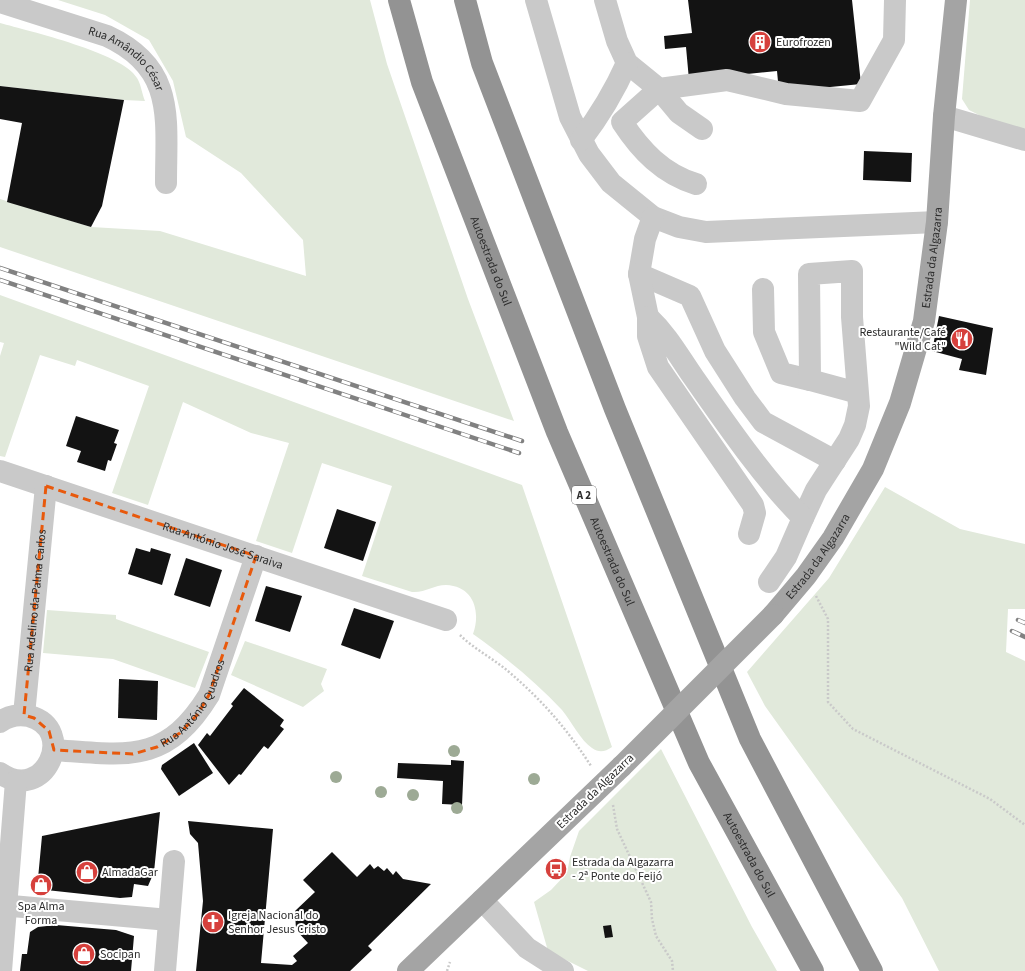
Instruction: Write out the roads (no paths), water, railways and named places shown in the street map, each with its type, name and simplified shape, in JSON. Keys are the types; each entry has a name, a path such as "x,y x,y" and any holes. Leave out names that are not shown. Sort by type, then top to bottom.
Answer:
{"highway":[{"name":"Autoestrada do Sul","path":"399,0 422,82 556,432 699,763 813,971"},
{"path":"465,0 482,63 615,409 750,739 872,971"}],"main road":[{"name":"Estrada da Algazarra","path":"408,971 482,900 608,793 622,766 773,615 806,576 833,538 873,469 900,403 924,321 937,222 944,116 956,0"}],"street":[{"path":"536,0 570,118 581,140 589,154 611,183 653,217 680,227 706,232 937,222"},
{"path":"605,0 617,41 627,63 659,89 679,113 702,129"},
{"path":"696,184 682,180 665,170 647,155 633,139 622,122 659,89 727,80 786,94 860,101 894,40 895,0"},
{"name":"Rua Amândio César","path":"0,2 107,36 124,44 142,58 153,72 164,107 166,183"},
{"path":"581,140 602,112 627,63"},
{"path":"944,116 1025,140"},
{"path":"653,217 645,239 639,274 648,317 648,336 658,367 753,505 755,513 749,534"},
{"path":"769,582 786,557 816,490 855,425 859,406 852,317 852,272 809,274 810,380"},
{"path":"639,274 690,296 715,351 745,398 763,422 835,460"},
{"path":"763,289 764,332 781,373 858,393"},
{"path":"648,317 664,331 694,378 780,495 803,518"},
{"name":"Rua António José Saraiva","path":"0,471 446,620"},
{"name":"Rua Adelino da Palma Carlos","path":"24,715 46,486"},
{"name":"Rua António Quadros","path":"54,750 105,754 132,754 157,747 180,733 197,715 209,695 256,556"},
{"path":"0,722 14,716 24,715 38,720 49,731 53,740 54,750 46,770 37,776 27,780 8,777 2,971"},
{"path":"165,971 174,861"},
{"path":"482,900 527,948 563,971"},
{"path":"3,905 169,920"}],"railway":[{"path":"0,268 522,441"},
{"path":"0,280 519,453"},
{"path":"1018,620 1025,623"},
{"path":"1012,631 1025,637"}],"place":[{"name":"Eurofrozen","path":"760,42"},
{"name":"Restaurante/Café \"Wild Cat\"","path":"962,339"},
{"name":"Estrada da Algazarra - 2ª Ponte do Feijó","path":"556,869"},
{"name":"AlmadaGar","path":"87,872"},
{"name":"Spa Alma Forma","path":"41,885"},
{"name":"Igreja Nacional do Senhor Jesus Cristo","path":"213,922"},
{"name":"Socipan","path":"84,954"}]}
